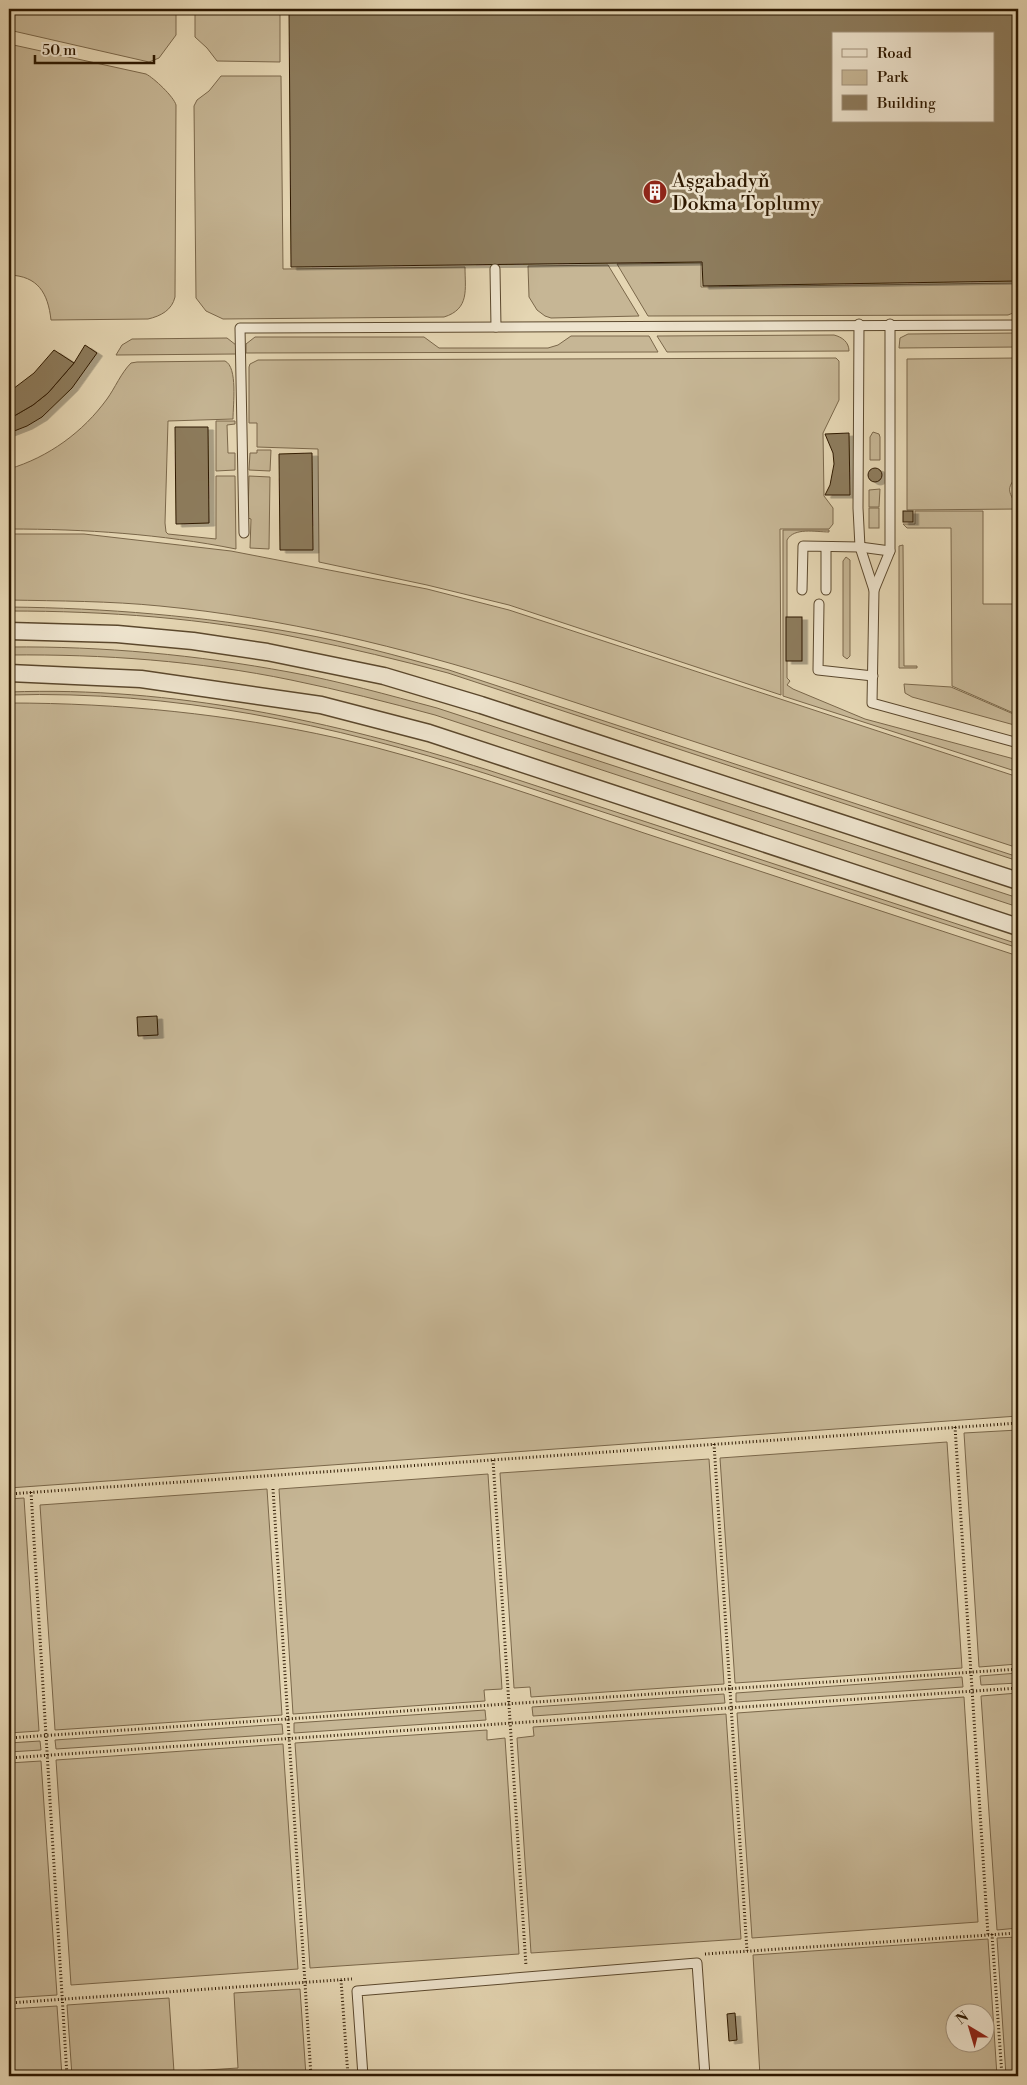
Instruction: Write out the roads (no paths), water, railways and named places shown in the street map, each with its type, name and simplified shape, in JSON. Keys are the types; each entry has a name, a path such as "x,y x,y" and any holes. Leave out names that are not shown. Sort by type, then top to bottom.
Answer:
{"street":[{"path":"9,631 117,634 193,641 267,652 384,676 491,708 1018,881"},
{"path":"9,672 141,679 330,708 429,733 1018,927"}],"lane":[{"path":"495,268 496,327"},
{"path":"859,324 858,508 860,547 874,590 872,703 1018,743"},
{"path":"244,533 240,328 859,324 1018,325"},
{"path":"874,590 890,551 890,324"},
{"path":"802,590 802,547 804,546 860,547 890,551"},
{"path":"826,547 826,590"},
{"path":"819,604 818,670 872,676"},
{"path":"364,2076 357,1991 697,1963 705,2076"}],"place":[{"name":"Aşgabadyň Dokma Toplumy","path":"655,192"}]}
